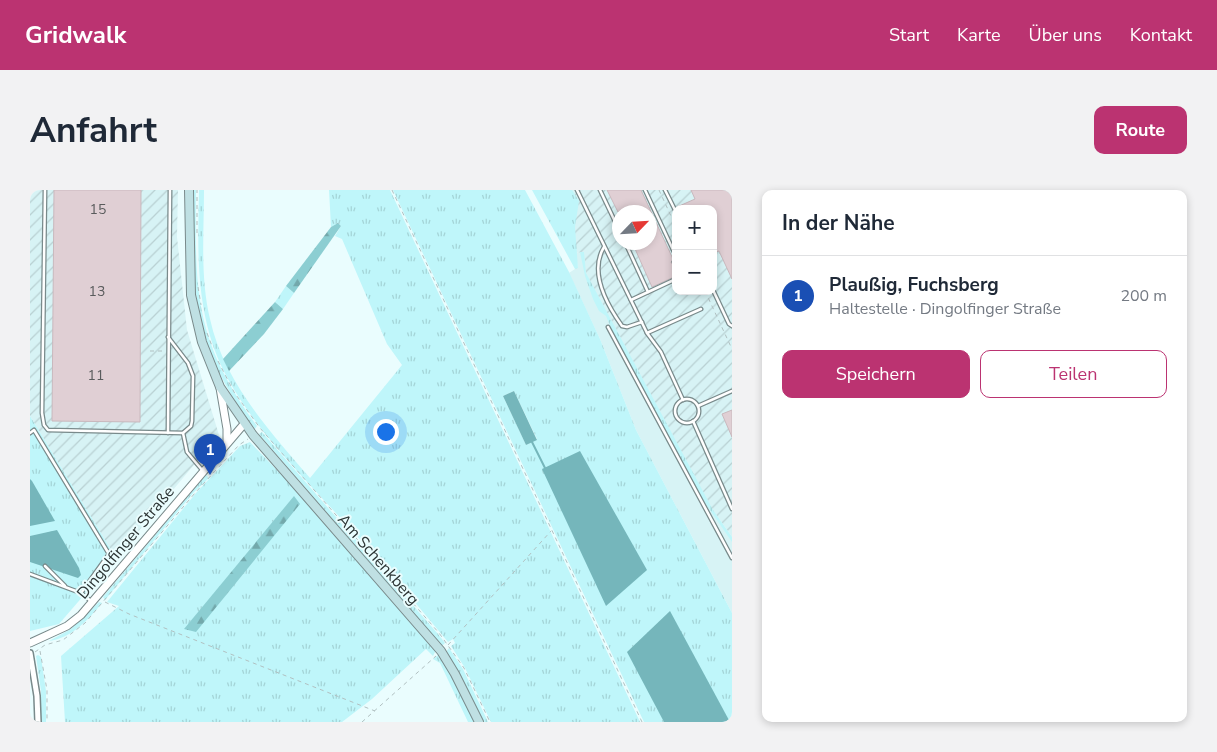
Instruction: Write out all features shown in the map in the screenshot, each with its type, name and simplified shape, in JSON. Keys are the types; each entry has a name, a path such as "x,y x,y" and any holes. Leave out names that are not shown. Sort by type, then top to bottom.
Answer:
{"main road":[{"path":"189,190 191,295 202,342 220,387 244,424"},
{"name":"Am Schenkberg","path":"244,424 441,651 479,722"}],"street":[{"path":"220,387 227,429 227,442"},
{"name":"Dingolfinger Straße","path":"30,643 68,626 96,600 244,424"},
{"path":"30,653 37,696 38,722"}],"lane":[{"path":"45,190 42,414 44,425 48,430 183,433 191,426 192,421 193,376 188,363 168,337"},
{"path":"168,433 170,190"},
{"path":"577,190 647,333 661,352 683,400"},
{"path":"600,190 612,215"},
{"path":"645,190 673,250"},
{"path":"665,190 672,205"},
{"path":"605,246 600,266 600,286 622,326 627,327 642,322"},
{"path":"629,250 648,292"},
{"path":"631,300 672,281"},
{"path":"715,295 729,324 732,326"},
{"path":"647,333 701,310"},
{"path":"608,327 732,558"},
{"path":"698,406 732,391"},
{"path":"683,400 691,400 698,406 699,413 694,421 687,423 677,418 676,407 683,400"},
{"path":"694,421 732,509"},
{"path":"30,433 34,430 109,554 81,593"},
{"path":"183,433 186,452 203,471"},
{"path":"45,566 66,587"},
{"path":"30,574 96,600"}],"path":[{"path":"197,236 198,190"},
{"path":"392,190 642,722"},
{"path":"658,190 672,219"},
{"path":"198,280 201,306"},
{"path":"707,295 732,349"},
{"path":"206,330 214,352"},
{"path":"150,351 168,351"},
{"path":"216,358 234,392 260,428 448,645 464,668 490,722"},
{"path":"47,722 47,690 40,651 45,645 63,640 77,630 105,602 195,493 239,445 252,435"},
{"path":"448,645 551,531"},
{"path":"96,600 375,711"},
{"path":"362,722 441,651"}],"shaded area":[{"path":"30,190 178,190 177,237 187,330 219,435 116,558 30,416"},
{"path":"541,190 732,190 732,537 713,510 586,273 584,252 575,253"},
{"path":"584,252 721,522 732,537 732,613 636,430 600,339 569,273 578,267 575,253"},
{"path":"514,391 537,440 526,445 503,396"},
{"path":"580,451 647,570 606,606 542,469"},
{"path":"30,479 32,481 55,521 30,526"},
{"path":"57,530 79,568 81,575 78,578 30,562 30,536"},
{"path":"670,611 730,722 664,722 627,652"}],"green space":[{"path":"193,190 196,190 196,258 202,314 221,367 236,395 257,426 255,429 234,399 218,370 207,343 195,288"},
{"path":"199,190 204,190 203,255 205,287 216,341 225,363 250,404 264,424 310,478 402,365 387,344 342,239 335,236 341,226 338,223 331,227 329,190 390,190 640,722 491,722 465,668 451,646 455,643 453,639 448,642 377,559 280,451 245,407 231,384 210,336 202,300 199,264"},
{"path":"393,190 525,190 569,272 600,339 636,430 732,613 732,722 644,722","holes":["514,391 537,439 526,445 503,396"]},
{"path":"532,190 572,190 579,201 575,227 578,268 575,269"},
{"path":"338,223 341,226 294,293 286,286 331,227"},
{"path":"580,252 584,252 586,273 713,510 732,537 732,542 703,500 615,338 606,316 599,311 585,276"},
{"path":"286,286 294,293 283,309 275,302"},
{"path":"275,302 283,309 264,334 229,371 223,359"},
{"path":"30,416 116,558 59,624 30,631"},
{"path":"262,432 438,634 445,643 443,645 441,645 259,434"},
{"path":"250,442 298,492 436,650 433,656 426,649 372,699 342,722 65,722 61,656 119,606 107,602 196,493 240,446"},
{"path":"206,475 209,478 194,492 105,600 103,597"},
{"path":"294,496 300,504 196,632 184,629"},
{"path":"99,602 102,603 79,627 65,636 49,641 71,629"},
{"path":"449,648 463,669 488,722 483,722 459,672 446,652"},
{"path":"438,655 453,675 475,722 468,722 440,663 433,659"},
{"path":"36,656 41,657 46,691 46,722 41,722 41,691"}],"building":[{"path":"54,190 141,190 140,422 52,421"},
{"path":"607,190 641,190 648,205 614,205"},
{"path":"691,190 732,190 732,279 719,251 717,252 717,205 682,205 695,199"},
{"path":"657,224 672,257 672,278 652,287 636,250 657,250"},
{"path":"732,410 732,437 722,414"}],"waterway":[{"path":"532,442 545,468"}],"place":[{"name":"Plaußig, Fuchsberg","path":"210,475"}]}
